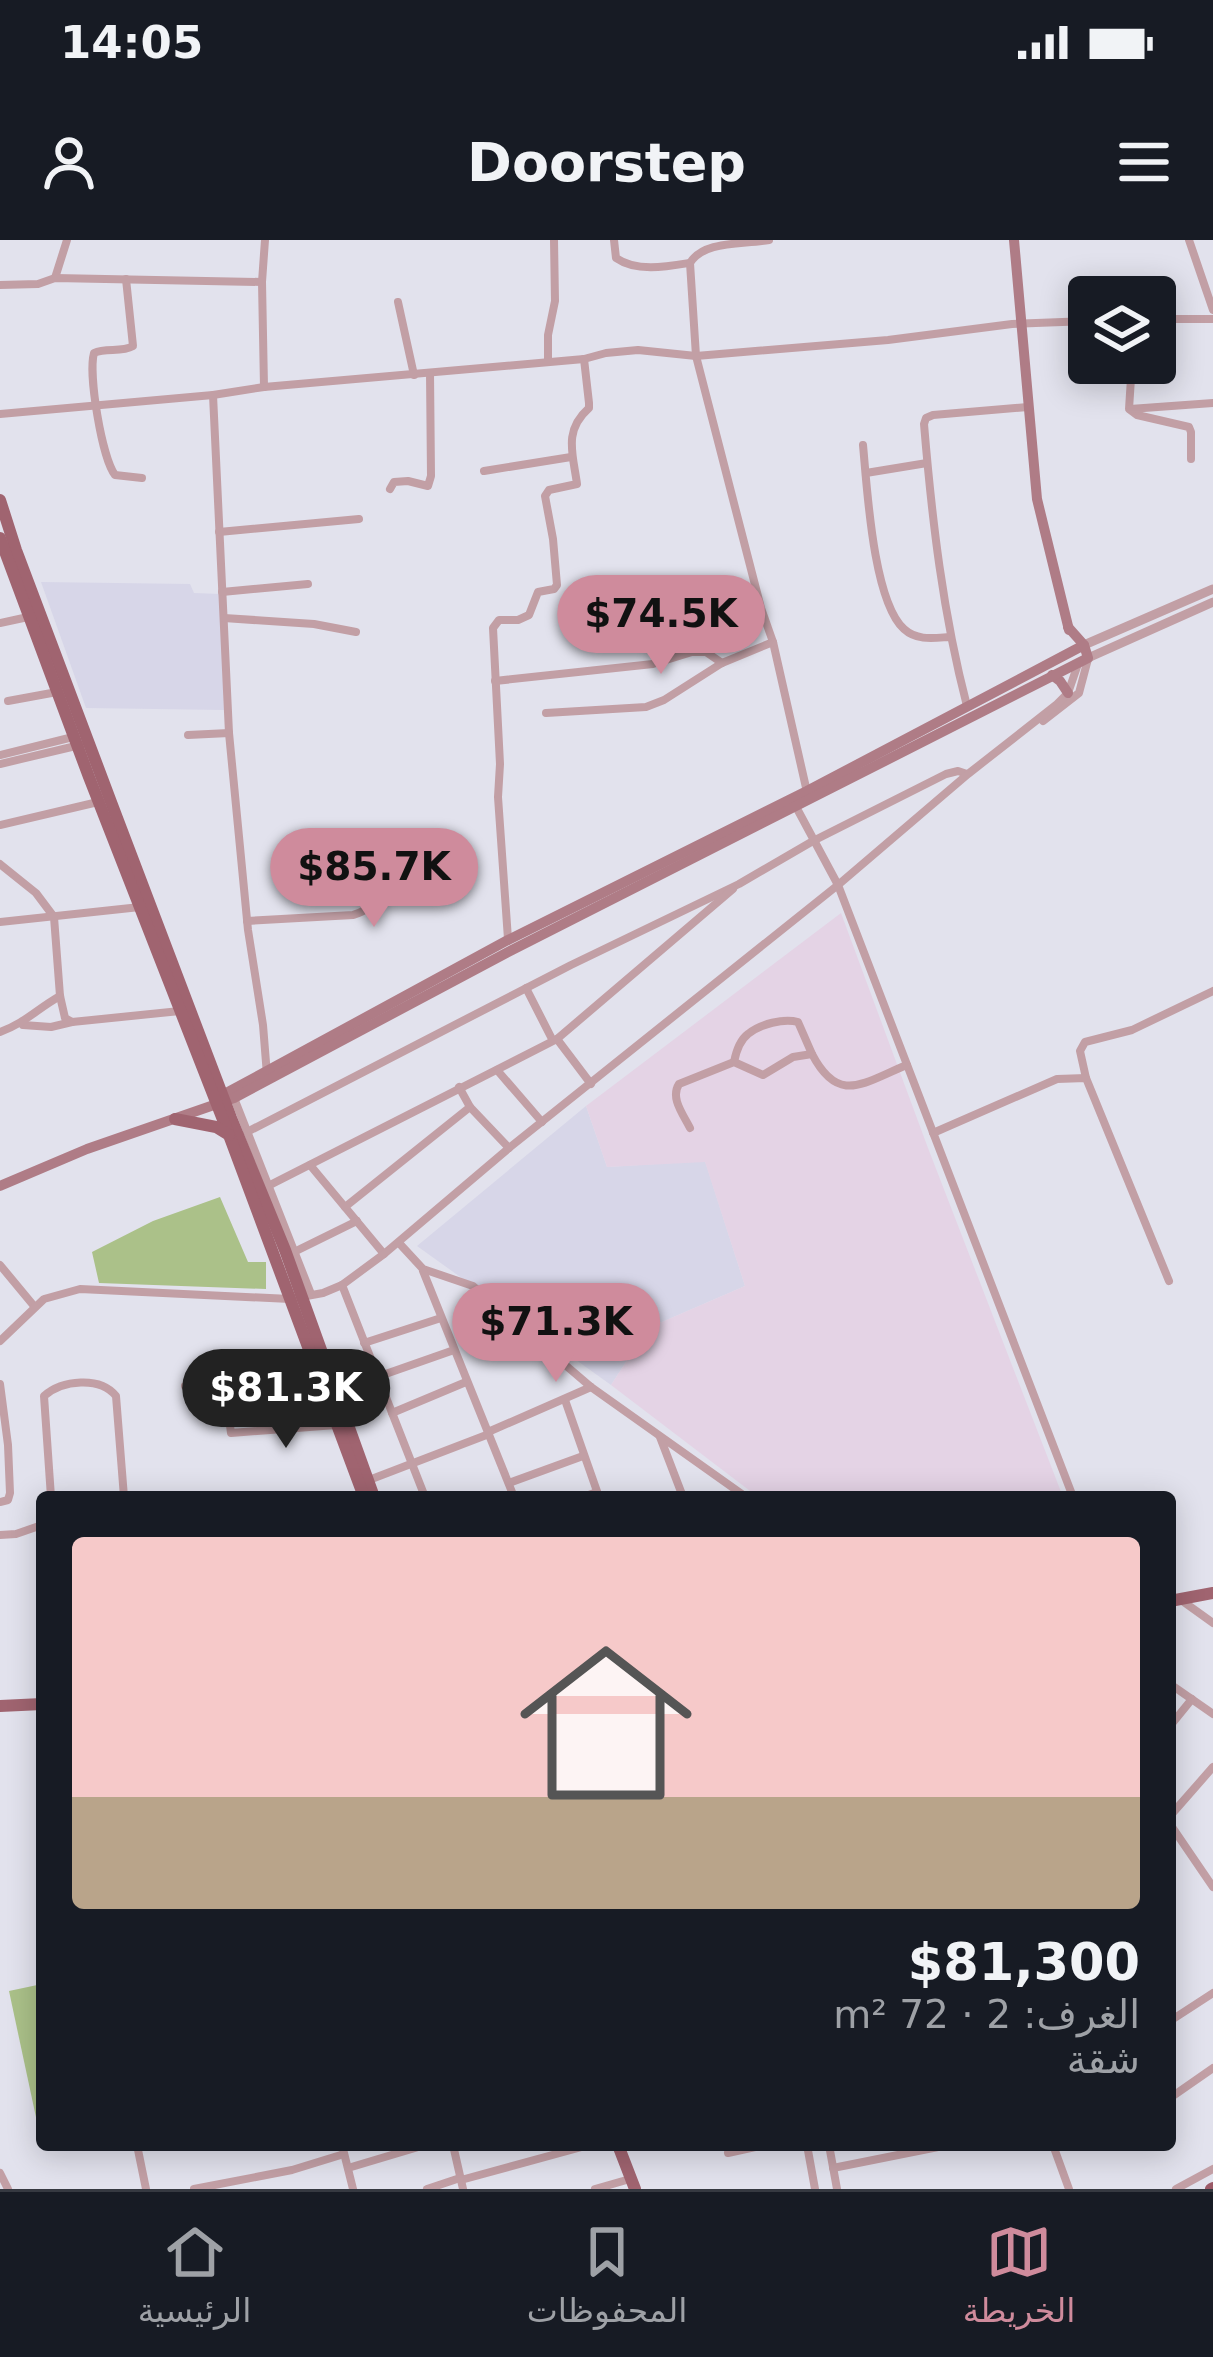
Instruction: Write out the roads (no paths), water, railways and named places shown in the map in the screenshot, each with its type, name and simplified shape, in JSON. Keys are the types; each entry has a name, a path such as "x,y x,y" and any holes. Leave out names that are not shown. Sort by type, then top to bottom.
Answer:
{"main road":[{"path":"1014,240 1038,505 1068,627 1081,654"},
{"path":"0,500 4,537 301,1297 372,1491"},
{"path":"36,615 57,692 82,739 99,802 182,1011 223,1100 229,1135 301,1297 315,1370 362,1491"},
{"path":"0,1182 223,1100 510,945 1052,675 1081,654"},
{"path":"808,795 968,706 1081,654"},
{"path":"1052,675 1068,693"},
{"path":"0,1182 86,1142 223,1100"},
{"path":"175,1119 216,1127 229,1135"},
{"path":"1176,1600 1213,1593"},
{"path":"0,1702 36,1701"},
{"path":"619,2151 633,2184"}],"street":[{"path":"55,278 67,240"},
{"path":"264,386 265,240"},
{"path":"548,362 555,301 554,240"},
{"path":"614,240 616,258 624,263 660,267 689,262"},
{"path":"769,240 710,243 689,262 696,356 808,795"},
{"path":"1189,240 1213,310"},
{"path":"0,285 38,284 55,278 262,282"},
{"path":"126,279 133,346 100,350 91,361 95,406 111,472 142,478"},
{"path":"398,302 414,375"},
{"path":"1176,319 1213,320"},
{"path":"0,414 638,350 696,356 1068,321"},
{"path":"510,945 498,797 493,634 495,622 524,618 538,592 554,590 557,585 545,496 549,490 577,484 572,457 576,422 589,408 584,359"},
{"path":"390,489 394,482 428,486 430,373"},
{"path":"1129,409 1131,384"},
{"path":"213,395 229,733 267,1076"},
{"path":"1129,409 1213,403"},
{"path":"968,706 950,637 924,424 932,415 1028,407"},
{"path":"1129,409 1137,416 1189,428 1191,459"},
{"path":"863,445 873,547 890,605 902,628 914,636 950,637"},
{"path":"484,471 572,457"},
{"path":"866,473 927,463"},
{"path":"219,532 359,519"},
{"path":"222,592 308,584"},
{"path":"0,1341 34,1306 56,1294 80,1289 301,1297 342,1285 1068,693 1081,654 1213,590"},
{"path":"1081,654 1213,602"},
{"path":"0,623 36,615"},
{"path":"224,618 356,632"},
{"path":"546,712 646,707 772,642"},
{"path":"495,681 653,664 692,652 706,652 722,664"},
{"path":"1021,733 1079,693 1081,654"},
{"path":"8,700 57,692"},
{"path":"188,735 229,733"},
{"path":"0,760 82,739"},
{"path":"247,1132 946,774 968,774"},
{"path":"0,825 99,802"},
{"path":"794,802 838,885 1071,1491"},
{"path":"247,921 362,911 371,904 387,856 395,847 415,842 432,845 443,858 455,894"},
{"path":"0,864 36,892 54,917 62,1012 72,1022"},
{"path":"268,1186 554,1039 739,884"},
{"path":"0,922 140,907"},
{"path":"526,988 554,1039 591,1084"},
{"path":"1169,1281 1080,1051 1085,1042 1132,1030 1213,991"},
{"path":"0,1032 21,1024 60,996"},
{"path":"21,1024 51,1027 182,1011"},
{"path":"734,1062 747,1034 785,1019 798,1022 832,1083 847,1087 907,1064"},
{"path":"690,1128 674,1091 679,1084 734,1062 764,1075 793,1057 812,1054"},
{"path":"496,1070 542,1122"},
{"path":"933,1133 1057,1079 1087,1078"},
{"path":"459,1087 470,1107 509,1148"},
{"path":"223,1100 247,1132 294,1252 301,1297"},
{"path":"345,1207 470,1107"},
{"path":"310,1165 384,1254"},
{"path":"294,1252 357,1221"},
{"path":"398,1243 423,1270 512,1491"},
{"path":"0,1265 34,1306"},
{"path":"423,1270 473,1286 591,1387 735,1491"},
{"path":"342,1285 423,1491"},
{"path":"364,1343 442,1318"},
{"path":"377,1377 454,1350"},
{"path":"184,1386 315,1370"},
{"path":"224,1381 231,1433 337,1425"},
{"path":"51,1491 44,1396 52,1389 96,1382 116,1396 124,1491"},
{"path":"392,1413 466,1382"},
{"path":"0,1384 10,1493 8,1500 0,1502"},
{"path":"368,1480 591,1387"},
{"path":"565,1400 597,1491"},
{"path":"660,1437 681,1491"},
{"path":"509,1483 583,1456"},
{"path":"0,1535 36,1527"},
{"path":"1176,1601 1213,1623"},
{"path":"1176,1688 1213,1714"},
{"path":"1176,1719 1192,1699"},
{"path":"1176,1813 1213,1767"},
{"path":"1176,1829 1213,1887"},
{"path":"1176,2017 1213,1993"},
{"path":"1176,2092 1213,2068"},
{"path":"138,2151 146,2189"},
{"path":"194,2189 292,2170 340,2151"},
{"path":"343,2151 353,2189"},
{"path":"348,2168 405,2151"},
{"path":"454,2151 462,2182"},
{"path":"427,2189 568,2151"},
{"path":"728,2153 737,2151"},
{"path":"808,2151 814,2189"},
{"path":"830,2151 837,2189"},
{"path":"833,2168 918,2151"},
{"path":"1055,2151 1069,2189"},
{"path":"1176,2189 1213,2169"},
{"path":"0,2173 8,2189"},
{"path":"595,2189 633,2184"}]}
